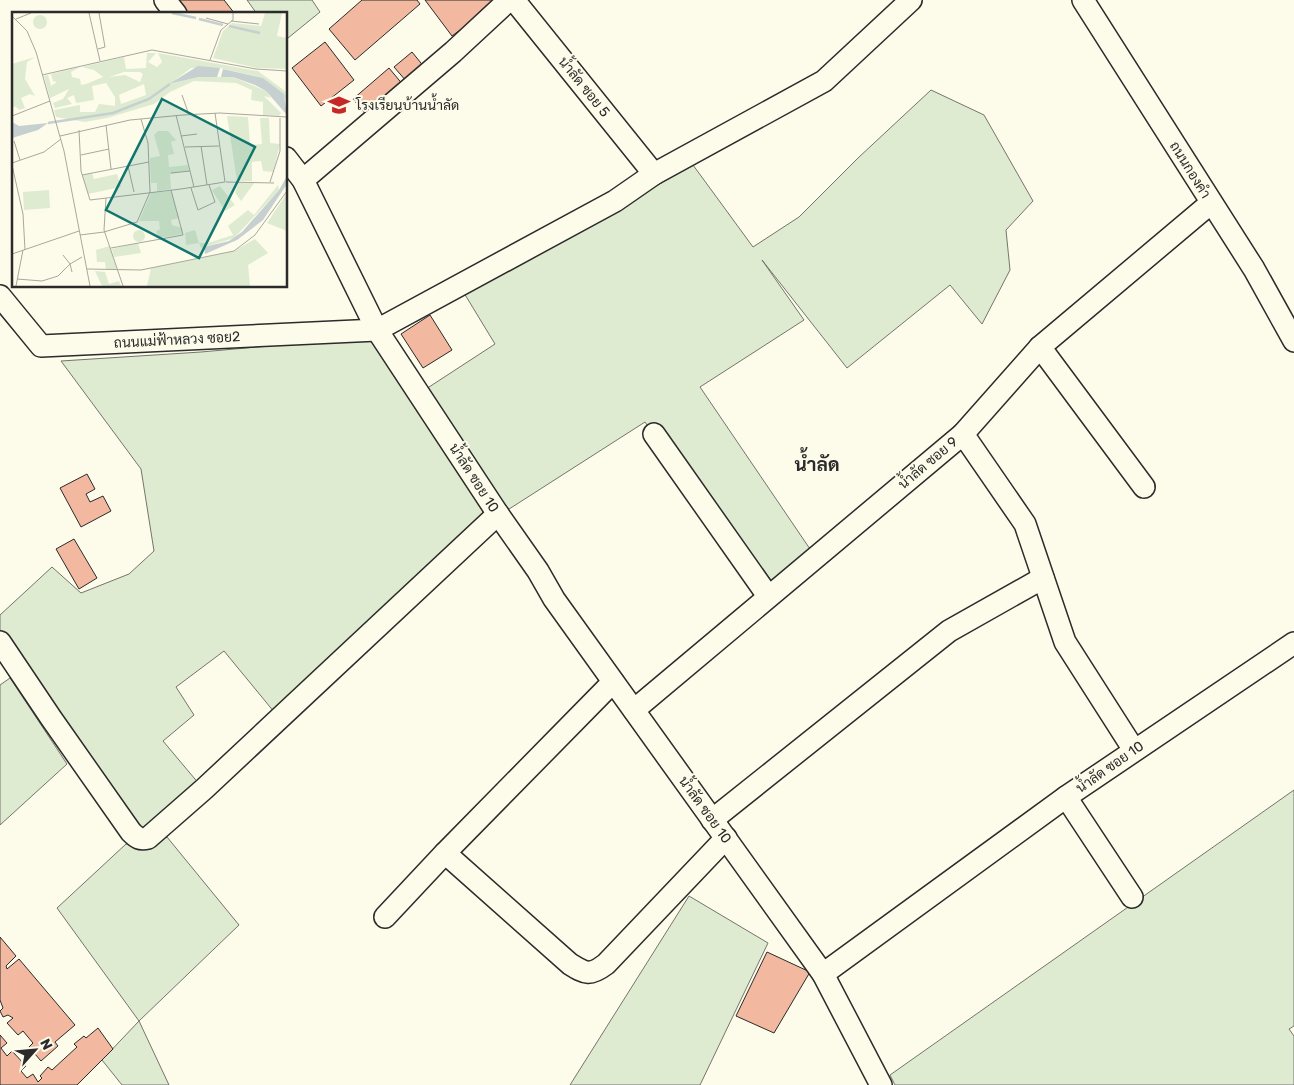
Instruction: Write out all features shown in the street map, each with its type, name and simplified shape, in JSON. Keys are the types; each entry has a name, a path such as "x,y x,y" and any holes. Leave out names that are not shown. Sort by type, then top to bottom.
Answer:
{"street":[{"path":"165,0 174,12"},
{"path":"303,180 453,52 509,0"},
{"name":"น้ำลัด ซอย 5","path":"514,0 654,174"},
{"path":"377,330 615,200 654,174 824,81 911,0"},
{"name":"ถนนกองคำ","path":"1083,0 1254,269 1287,311 1294,341"},
{"name":"น้ำลัด ซอย 10","path":"288,161 303,180 377,330 498,514 538,571 554,599 823,974 1066,797 1294,643"},
{"name":"น้ำลัด ซอย 9","path":"634,710 963,434 1040,347 1211,203"},
{"name":"ถนนแม่ฟ้าหลวง ซอย2","path":"0,296 41,346 377,330"},
{"path":"1040,347 1144,487"},
{"path":"654,434 768,596"},
{"path":"963,434 1025,524 1066,642 1134,750"},
{"path":"0,642 132,832 138,839 148,838 498,514"},
{"path":"712,820 949,631 1043,578"},
{"path":"385,917 445,853 613,682"},
{"path":"1066,797 1132,897"},
{"path":"445,853 570,964 589,973 597,971 606,964 726,838"},
{"path":"823,974 881,1085"}],"green space":[{"path":"247,0 312,0 320,12 288,38 288,12 256,12"},
{"path":"931,90 984,115 1033,201 1006,230 1010,270 982,324 950,285 847,368 762,260 804,320 700,387 810,549 764,590 645,422 506,511 426,389 495,344 464,293 693,165 753,247 799,217 858,158"},
{"path":"370,337 486,514 275,713 224,651 176,687 194,715 163,741 200,785 144,833 0,634 0,615 52,567 81,593 129,574 154,551 141,469 61,361 201,352"},
{"path":"10,678 67,764 0,825 0,685"},
{"path":"1294,790 1294,1026 1289,1029 1294,1036 1294,1085 895,1085 890,1075"},
{"path":"167,837 239,925 139,1021 57,908 126,844"},
{"path":"689,896 768,943 700,1085 570,1085"},
{"path":"139,1021 169,1085 122,1085 102,1060"}],"building":[{"path":"176,0 224,0 233,12 185,12"},
{"path":"362,0 417,0 420,4 355,60 329,29"},
{"path":"425,0 500,0 452,36"},
{"path":"325,42 354,80 321,106 292,68"},
{"path":"412,52 425,68 407,82 394,67"},
{"path":"389,68 404,86 368,117 353,99"},
{"path":"430,315 452,350 423,368 401,334"},
{"path":"87,474 95,489 86,494 90,502 103,496 111,511 81,527 60,488"},
{"path":"74,539 97,578 79,589 56,549"},
{"path":"0,937 16,956 6,966 7,969 19,959 75,1025 55,1042 58,1046 41,1061 29,1047 33,1043 23,1031 18,1035 7,1023 13,1018 8,1015 3,1017 0,1011 3,1008 0,1000"},
{"path":"767,952 810,972 774,1033 736,1016"},
{"path":"98,1028 113,1049 77,1085 0,1085 0,1035 7,1043 1,1048 7,1056 12,1051 26,1066 21,1071 27,1078 33,1074 38,1082 42,1078 40,1076 48,1067 52,1070 77,1047 74,1044 84,1036 86,1038"}],"place":[{"name":"โรงเรียนบ้านน้ำลัด","path":"339,105"}],"district":[{"name":"น้ำลัด","path":"817,464"}]}
